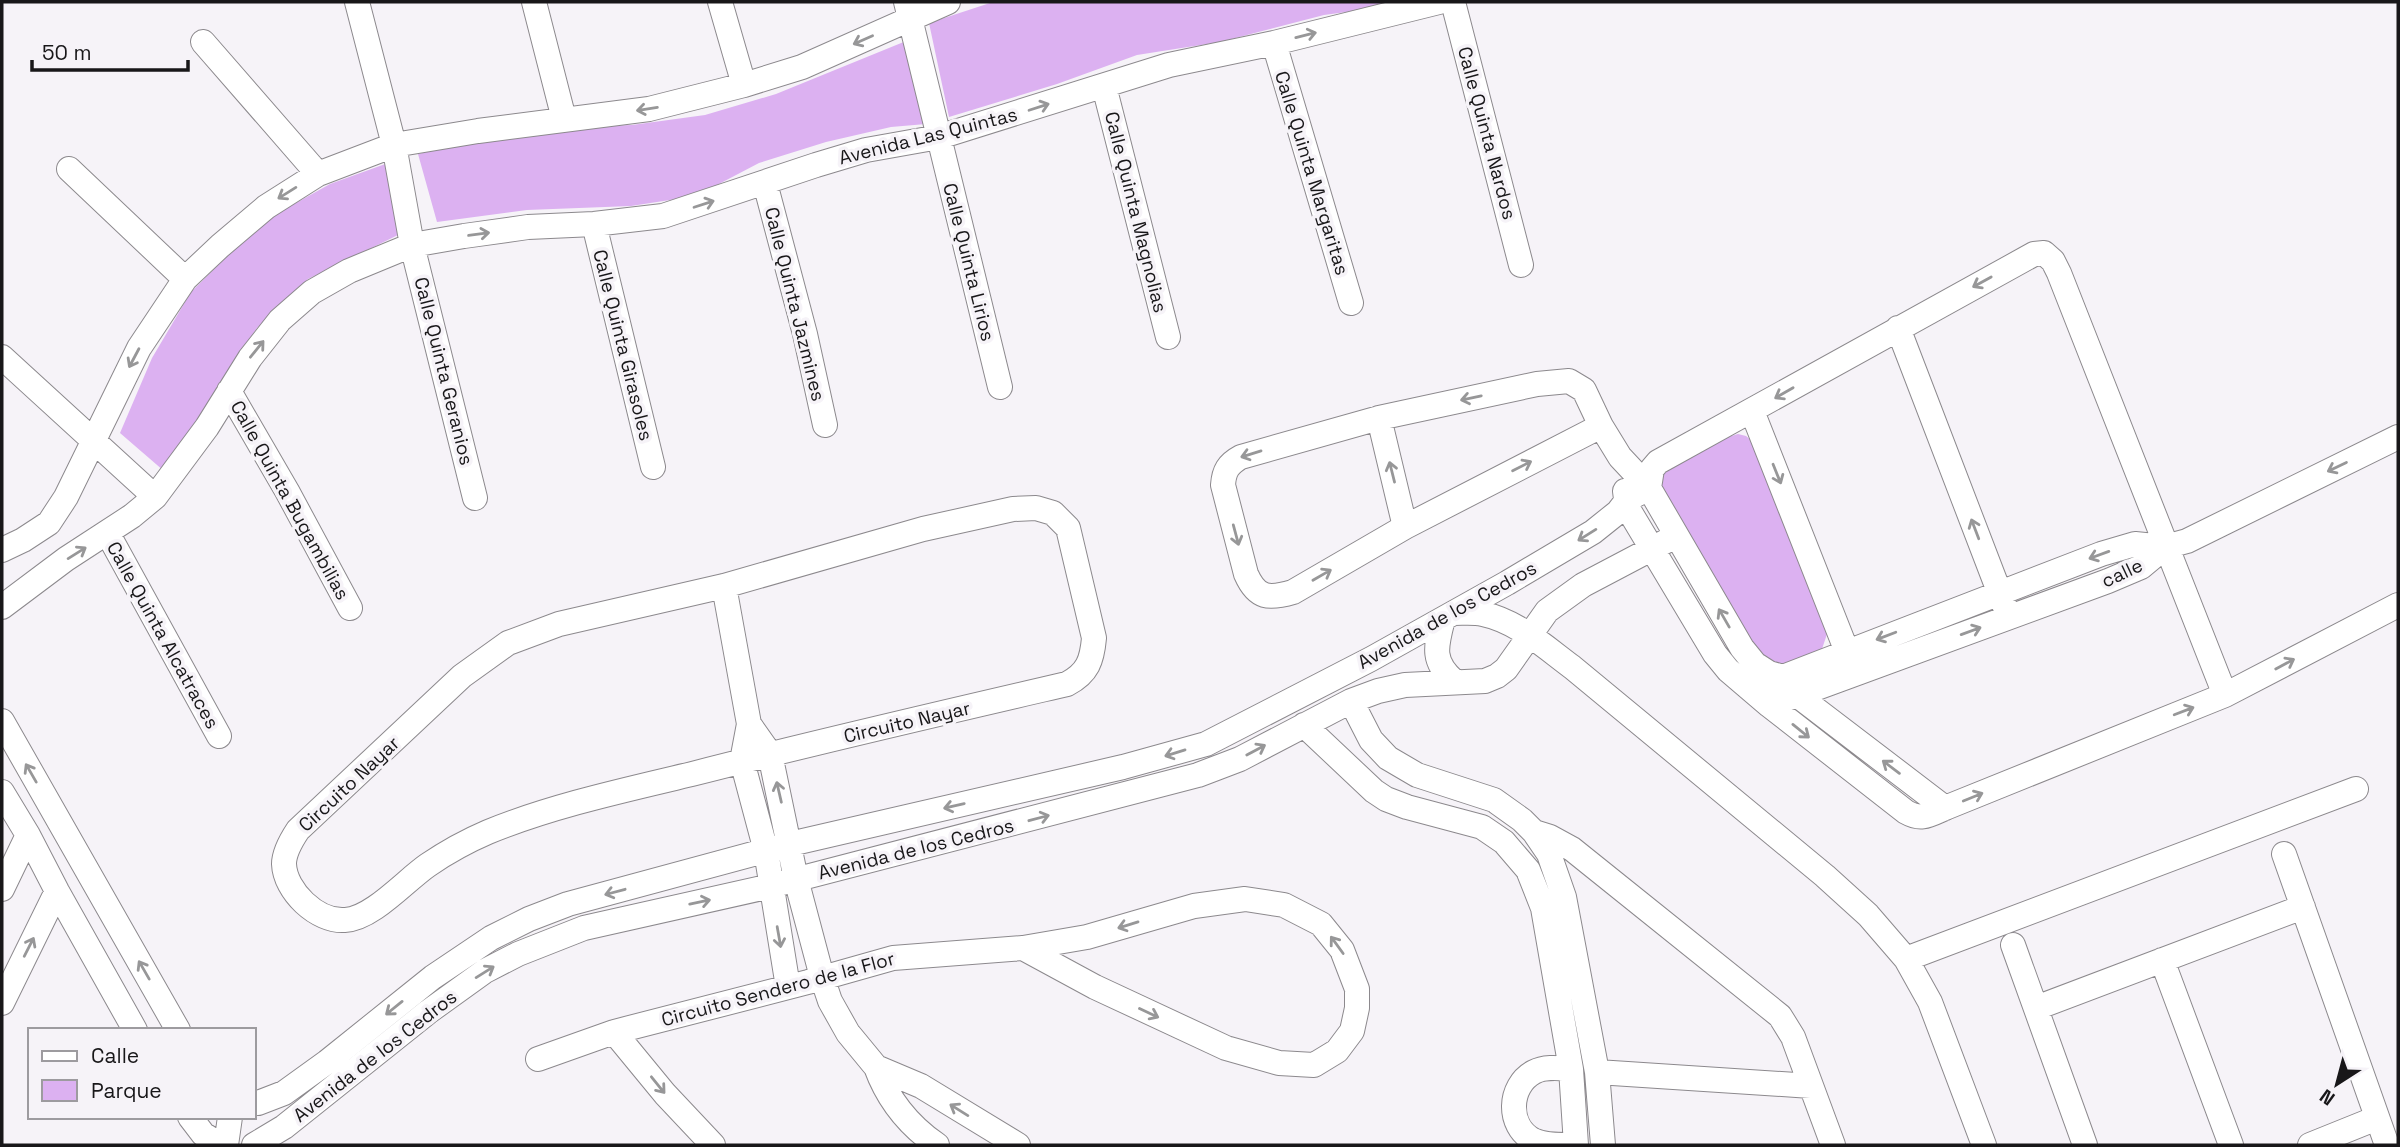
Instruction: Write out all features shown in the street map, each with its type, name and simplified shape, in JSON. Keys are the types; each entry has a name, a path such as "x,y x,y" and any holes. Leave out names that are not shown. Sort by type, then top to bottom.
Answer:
{"street":[{"name":"Calle Quinta Geranios","path":"357,2 394,145 412,245 475,498"},
{"path":"534,2 564,119"},
{"path":"720,2 744,85"},
{"path":"42,576 13,545 48,523 66,497 139,348 185,279 267,206 318,174 394,145 649,109 744,85 802,66 909,10 948,2"},
{"name":"Avenida Las Quintas","path":"2,607 42,576 108,534 155,497 195,445 250,358 280,320 312,292 349,271 412,245 528,227 593,224 663,216 866,150 939,137 1169,65 1274,43 1439,2"},
{"name":"Calle Quinta Nardos","path":"1453,2 1521,265"},
{"name":"Calle Quinta Lirios","path":"909,10 1000,387"},
{"path":"203,42 318,174"},
{"name":"Calle Quinta Margaritas","path":"1274,43 1351,303"},
{"name":"Calle Quinta Magnolias","path":"1104,86 1168,337"},
{"path":"69,169 185,279"},
{"name":"Calle Quinta Jazmines","path":"765,183 805,334 825,425"},
{"name":"Calle Quinta Girasoles","path":"593,224 653,467"},
{"path":"1649,488 1652,469 1658,462 2026,258 2044,253 2053,261 2059,273 2225,695"},
{"path":"1898,328 2009,617"},
{"path":"2,357 155,497"},
{"path":"1601,426 1405,527 1293,592 1274,598 1260,594 1251,586 1223,485 1223,472 1232,461 1379,418 1537,384 1569,381 1584,390 1620,457 1649,488 1742,648 1755,664 1790,686 1945,808"},
{"name":"Calle Quinta Bugambilias","path":"229,391 350,608"},
{"path":"1752,411 1852,662"},
{"path":"1379,418 1405,527"},
{"path":"2165,547 2187,541 2398,437"},
{"path":"1620,457 1626,503 1728,670 1759,698 1916,817 1924,817 2225,695 2398,605"},
{"name":"Avenida de los Cedros","path":"256,1102 284,1093 327,1062 433,976 528,919 568,904 790,844 1168,756 1206,744 1449,616 1592,532 1618,512 1628,499 1649,488"},
{"name":"Circuito Nayar","path":"1036,508 1052,513 1068,528 1094,638 1088,668 1078,678 1068,684 770,754 512,822 470,840 426,866 371,911 346,920 324,916 307,905 291,887 284,863 290,842 313,814 462,676 508,643 559,624 724,586 923,529 1013,509 1036,508"},
{"name":"Calle Quinta Alcatraces","path":"108,534 219,736"},
{"name":"Avenida de los Cedros","path":"254,1145 284,1126 428,1012 485,971 518,954 584,929 771,886 1198,775 1240,759 1350,701 1405,685 1476,682 1497,676 1506,668 1547,611 1583,584 1676,536"},
{"name":"calle","path":"1759,698 1852,662 1999,593 2116,549 2135,544 2165,547"},
{"name":"calle","path":"1852,662 2009,617 2141,567 2165,547"},
{"path":"724,586 749,724 742,761 765,851 788,987"},
{"path":"1454,681 1444,673 1436,649 1449,616 1480,613 1529,635 1572,667 1825,876 1868,915 1906,959 1930,1002 1984,1145"},
{"path":"1311,689 1314,720 1374,791 1406,807 1482,827 1504,842 1528,870 1543,908 1571,1069"},
{"path":"1350,701 1371,740 1388,758 1417,775 1494,800 1522,820 1549,853 1564,897 1597,1072 1603,1145"},
{"path":"2,721 177,1028"},
{"path":"749,724 770,754 796,879 830,1001 848,1033 876,1067 884,1091 901,1114 937,1145"},
{"path":"1406,807 1417,775"},
{"path":"1906,959 2356,789"},
{"path":"2,792 134,1028"},
{"path":"1534,832 1550,836 1572,849 1780,1016 1793,1037 1833,1145"},
{"path":"2,889 28,835"},
{"path":"2284,854 2387,1145"},
{"path":"3,999 57,891"},
{"name":"Circuito Sendero de la Flor","path":"538,1059 614,1032 893,958 1023,948 1087,937 1194,905 1245,899 1284,905 1321,924 1342,950 1357,989 1357,1008 1352,1031 1338,1051 1314,1065 1279,1063 1226,1048 1095,987 1023,948"},
{"path":"2035,1008 2303,907"},
{"path":"2013,945 2085,1145"},
{"path":"2162,960 2231,1145"},
{"path":"614,1032 665,1094 713,1145"},
{"path":"876,1067 921,1086 1018,1145"},
{"path":"1597,1072 1811,1086"},
{"path":"2310,1145 2377,1118"},
{"path":"192,1119 203,1134 220,1145"},
{"path":"226,1145 230,1119"}],"green space":[{"path":"993,2 1407,2 1324,15 1220,42 1137,55 1057,84 949,117 929,23"},
{"path":"911,39 926,124 891,127 826,142 759,163 696,196 631,206 527,210 437,222 418,154 480,140 565,127 632,125 705,115 776,94"},
{"path":"388,163 398,235 308,279 257,328 223,378 191,434 164,471 120,433 152,358 191,292 262,222 330,184"},
{"path":"1738,434 1751,440 1827,634 1822,649 1778,666 1764,663 1661,493 1662,478 1666,471"}]}
